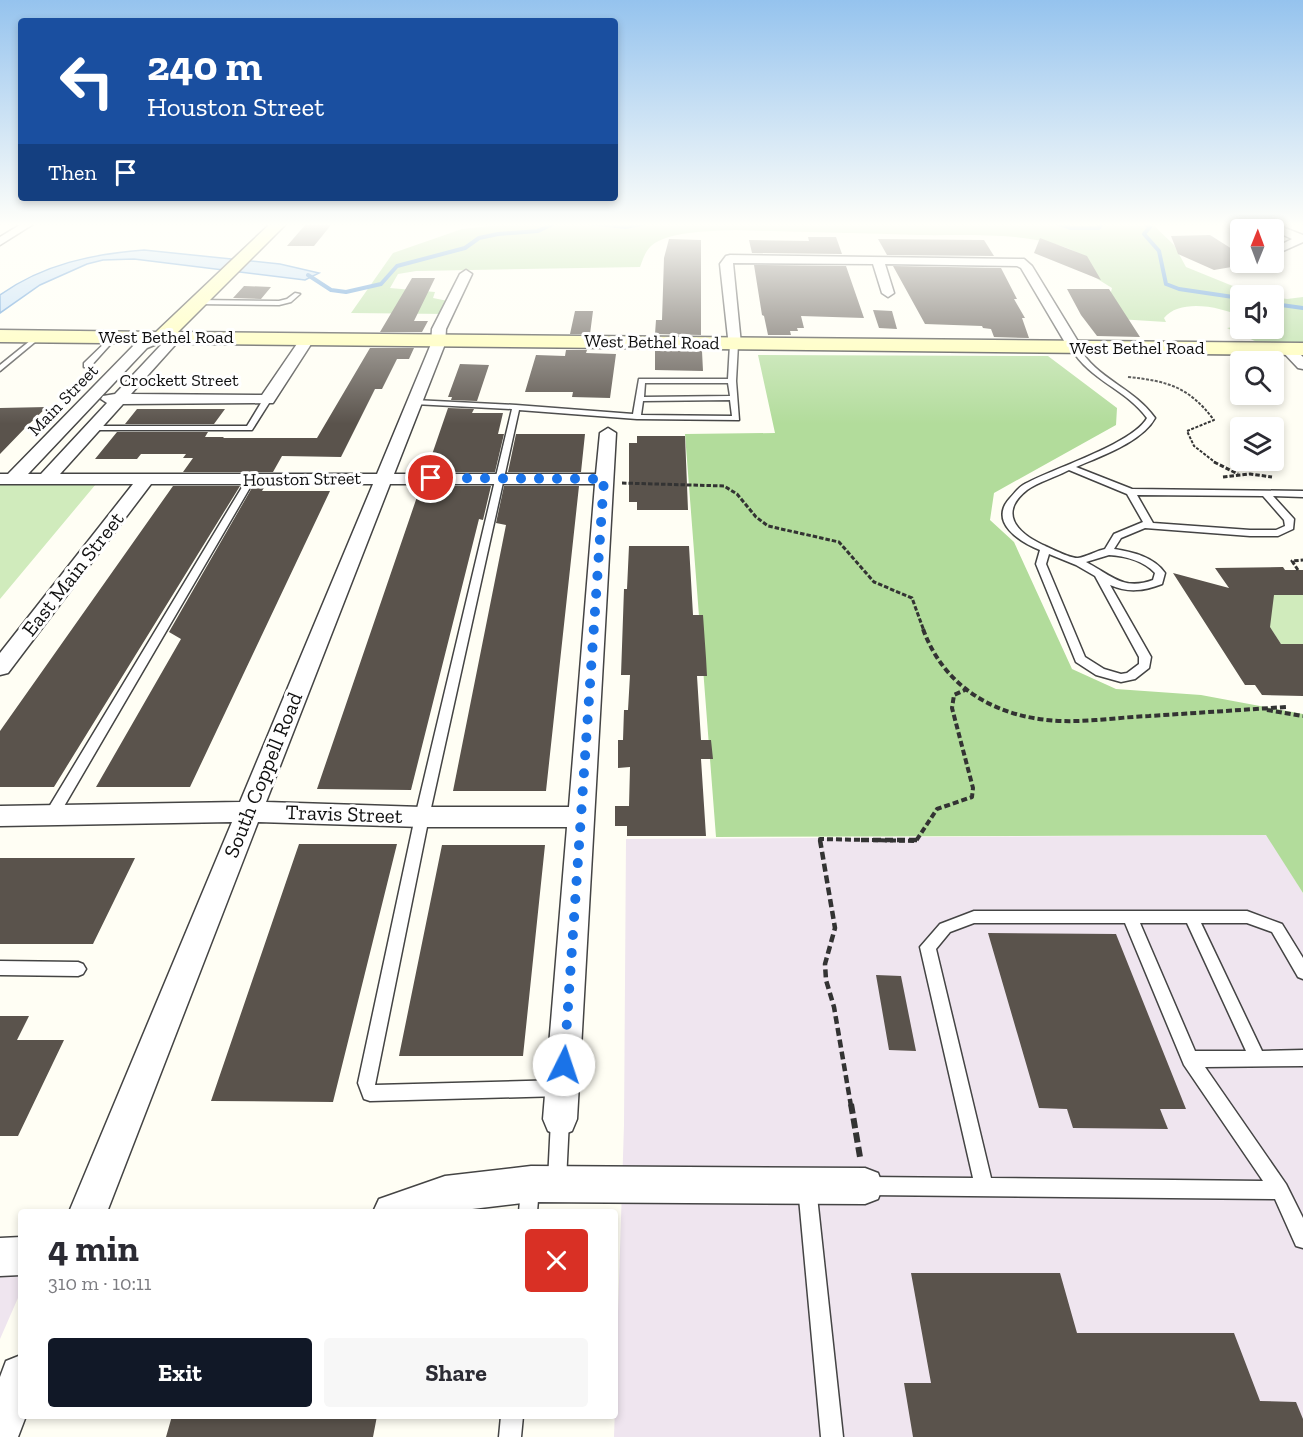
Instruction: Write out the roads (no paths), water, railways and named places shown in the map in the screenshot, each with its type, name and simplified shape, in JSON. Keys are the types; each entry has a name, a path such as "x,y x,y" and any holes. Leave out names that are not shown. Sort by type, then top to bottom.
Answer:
{"main road":[{"path":"162,338 209,290"},
{"name":"West Bethel Road","path":"0,336 1295,349"}],"street":[{"name":"South Coppell Road","path":"89,1209 414,402 439,339 439,329 458,290"},
{"path":"729,290 734,344"},
{"path":"1041,290 1076,348"},
{"name":"Main Street","path":"7,479 91,399 142,345 162,338 168,345 46,479"},
{"path":"267,400 308,338"},
{"path":"1295,349 1303,365"},
{"name":"Crockett Street","path":"91,399 267,400"},
{"path":"561,1103 579,817 608,433"},
{"name":"Houston Street","path":"7,479 251,480 384,477 604,481"},
{"name":"East Main Street","path":"0,668 146,479"},
{"name":"Travis Street","path":"0,816 249,812 422,817 579,817"},
{"path":"401,1209 445,1194 865,1186"},
{"path":"0,1257 18,1256"},
{"path":"0,1428 18,1383"}],"lane":[{"path":"197,302 279,303 290,301 297,294"},
{"path":"0,369 38,337"},
{"path":"87,365 114,337"},
{"path":"414,402 516,407 637,417 736,418 732,381 734,344"},
{"path":"1076,348 1079,359 1087,368 1127,391 1144,405 1151,418 1146,427 1115,446 1024,488 1012,497 1006,513 1007,519 1022,537 1045,550 1077,562 1121,586 1146,587 1158,582 1160,573 1158,567 1135,557 1108,552 1077,562"},
{"path":"637,417 642,381 732,381"},
{"path":"640,399 734,398"},
{"path":"92,428 249,428 267,400"},
{"path":"516,407 422,817 366,1083 370,1093 561,1103 539,1193"},
{"path":"1068,467 1131,492 1303,494"},
{"path":"51,816 251,480"},
{"path":"1108,552 1117,536 1148,523 1131,492"},
{"path":"1144,525 1250,533 1278,533 1290,527 1289,519 1266,494"},
{"path":"1045,550 1041,564 1080,659 1100,672 1121,678 1131,676 1145,666 1145,657 1099,573"},
{"path":"984,1187 928,947 945,928 974,917 1247,917 1277,928 1303,972"},
{"path":"1130,917 1190,1059 1280,1190 1303,1239"},
{"path":"1191,917 1258,1059"},
{"path":"0,968 78,969"},
{"path":"1190,1059 1303,1058"},
{"path":"807,1186 832,1437"},
{"path":"865,1186 1280,1190"},
{"path":"510,1437 512,1419"}],"water":[{"path":"7,290 33,290 0,313 0,295"}],"waterway":[{"path":"331,290 346,292 354,290"},
{"path":"1186,290 1230,297"},
{"path":"1284,305 1303,308"}]}
